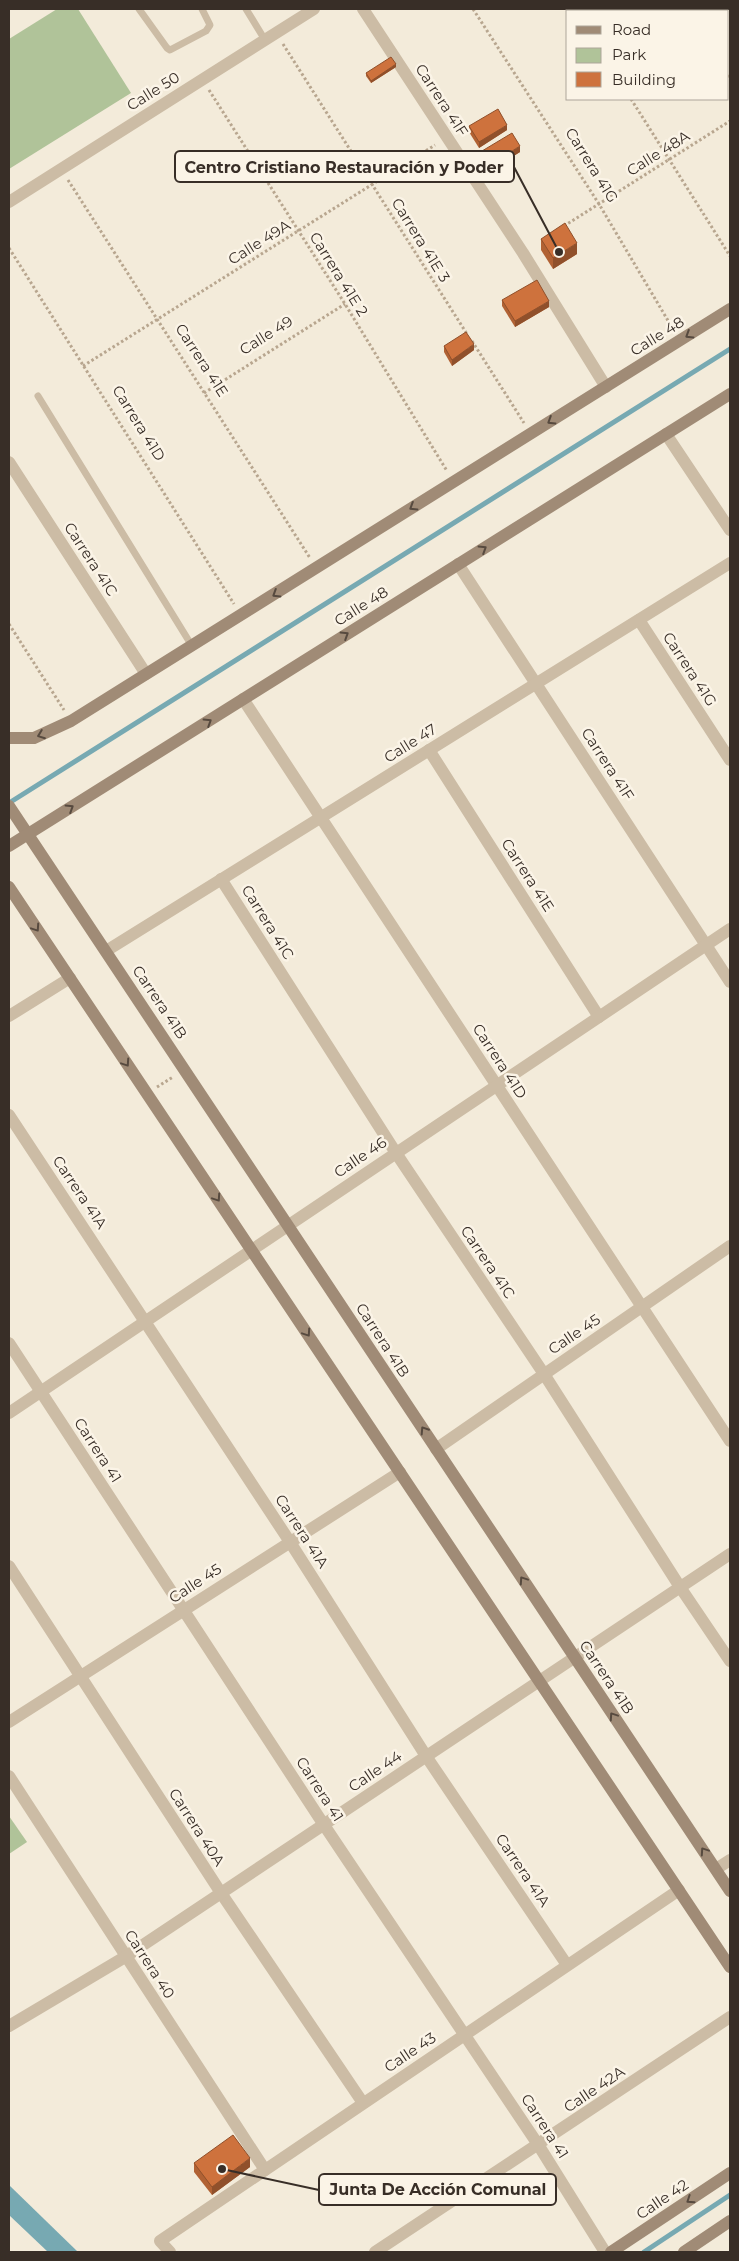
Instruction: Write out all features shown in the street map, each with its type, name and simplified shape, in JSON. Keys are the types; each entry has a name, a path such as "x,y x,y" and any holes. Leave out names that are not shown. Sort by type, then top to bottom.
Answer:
{"street":[{"name":"Calle 50","path":"9,202 314,9"},
{"name":"Carrera 41F","path":"363,9 523,253 606,386"},
{"name":"Calle 48","path":"9,738 34,738 72,722 730,309"},
{"name":"Calle 48","path":"9,846 730,394"},
{"path":"666,434 730,530"},
{"name":"Carrera 41C","path":"11,470 146,674"},
{"name":"Calle 47","path":"106,950 730,563"},
{"name":"Carrera 41F","path":"458,564 730,982"},
{"name":"Carrera 41G","path":"638,620 730,760"},
{"name":"Carrera 41D","path":"243,699 730,1440"},
{"name":"Carrera 41E","path":"429,750 600,1017"},
{"name":"Carrera 41B","path":"9,806 730,1891"},
{"name":"Carrera 41C","path":"222,879 396,1153 544,1374 680,1587 730,1661"},
{"path":"9,887 730,1967"},
{"name":"Calle 46","path":"9,1413 730,929"},
{"path":"9,1016 70,978"},
{"name":"Carrera 41A","path":"9,1116 290,1542 426,1756 567,1965"},
{"name":"Calle 45","path":"436,1448 730,1246"},
{"name":"Carrera 41","path":"9,1343 324,1824 465,2034 605,2252"},
{"name":"Calle 45","path":"9,1722 400,1472"},
{"name":"Calle 44","path":"9,2026 125,1957 730,1554"},
{"name":"Carrera 40A","path":"9,1566 221,1893 363,2104"},
{"name":"Carrera 40","path":"9,1776 265,2170"},
{"path":"716,1869 730,1860"},
{"name":"Calle 43","path":"170,2252 160,2241 679,1890"},
{"name":"Calle 42A","path":"374,2252 538,2146 730,2017"},
{"name":"Calle 42","path":"611,2252 730,2173"},
{"path":"684,2252 730,2221"}],"lane":[{"path":"139,9 170,50 206,31 210,25 202,9"},
{"path":"246,9 265,40"},
{"path":"38,396 192,646"}],"path":[{"name":"Carrera 41G","path":"473,9 598,204 680,340"},
{"name":"Carrera 41E 3","path":"276,33 531,434"},
{"name":"Carrera 41E 2","path":"202,80 345,304 454,482"},
{"path":"632,100 730,256"},
{"name":"Calle 48A","path":"561,228 730,121"},
{"name":"Calle 49A","path":"84,366 447,138"},
{"name":"Carrera 41E","path":"61,169 317,568"},
{"name":"Carrera 41D","path":"9,248 241,615"},
{"name":"Calle 49","path":"204,393 345,304"},
{"path":"9,624 72,722"},
{"path":"146,1093 185,1069"}],"green space":[{"path":"57,9 78,9 131,93 9,169 9,39"},
{"path":"9,1816 27,1842 9,1854"}],"water":[{"path":"9,2185 78,2252 48,2252 9,2215"}],"building":[{"path":"391,57 396,64 371,81 366,73"},
{"path":"498,109 507,125 479,142 469,126"},
{"path":"512,133 520,146 490,165 482,151"},
{"path":"565,223 577,243 553,258 541,239"},
{"path":"537,280 549,301 515,321 502,300"},
{"path":"466,332 474,344 452,360 444,346"},
{"path":"233,2135 250,2158 212,2187 194,2163"}],"waterway":[{"path":"9,803 730,349"},
{"path":"644,2252 730,2195"}],"place":[{"name":"Centro Cristiano Restauración y Poder","path":"559,252"},
{"name":"Junta De Acción Comunal","path":"222,2169"}]}
